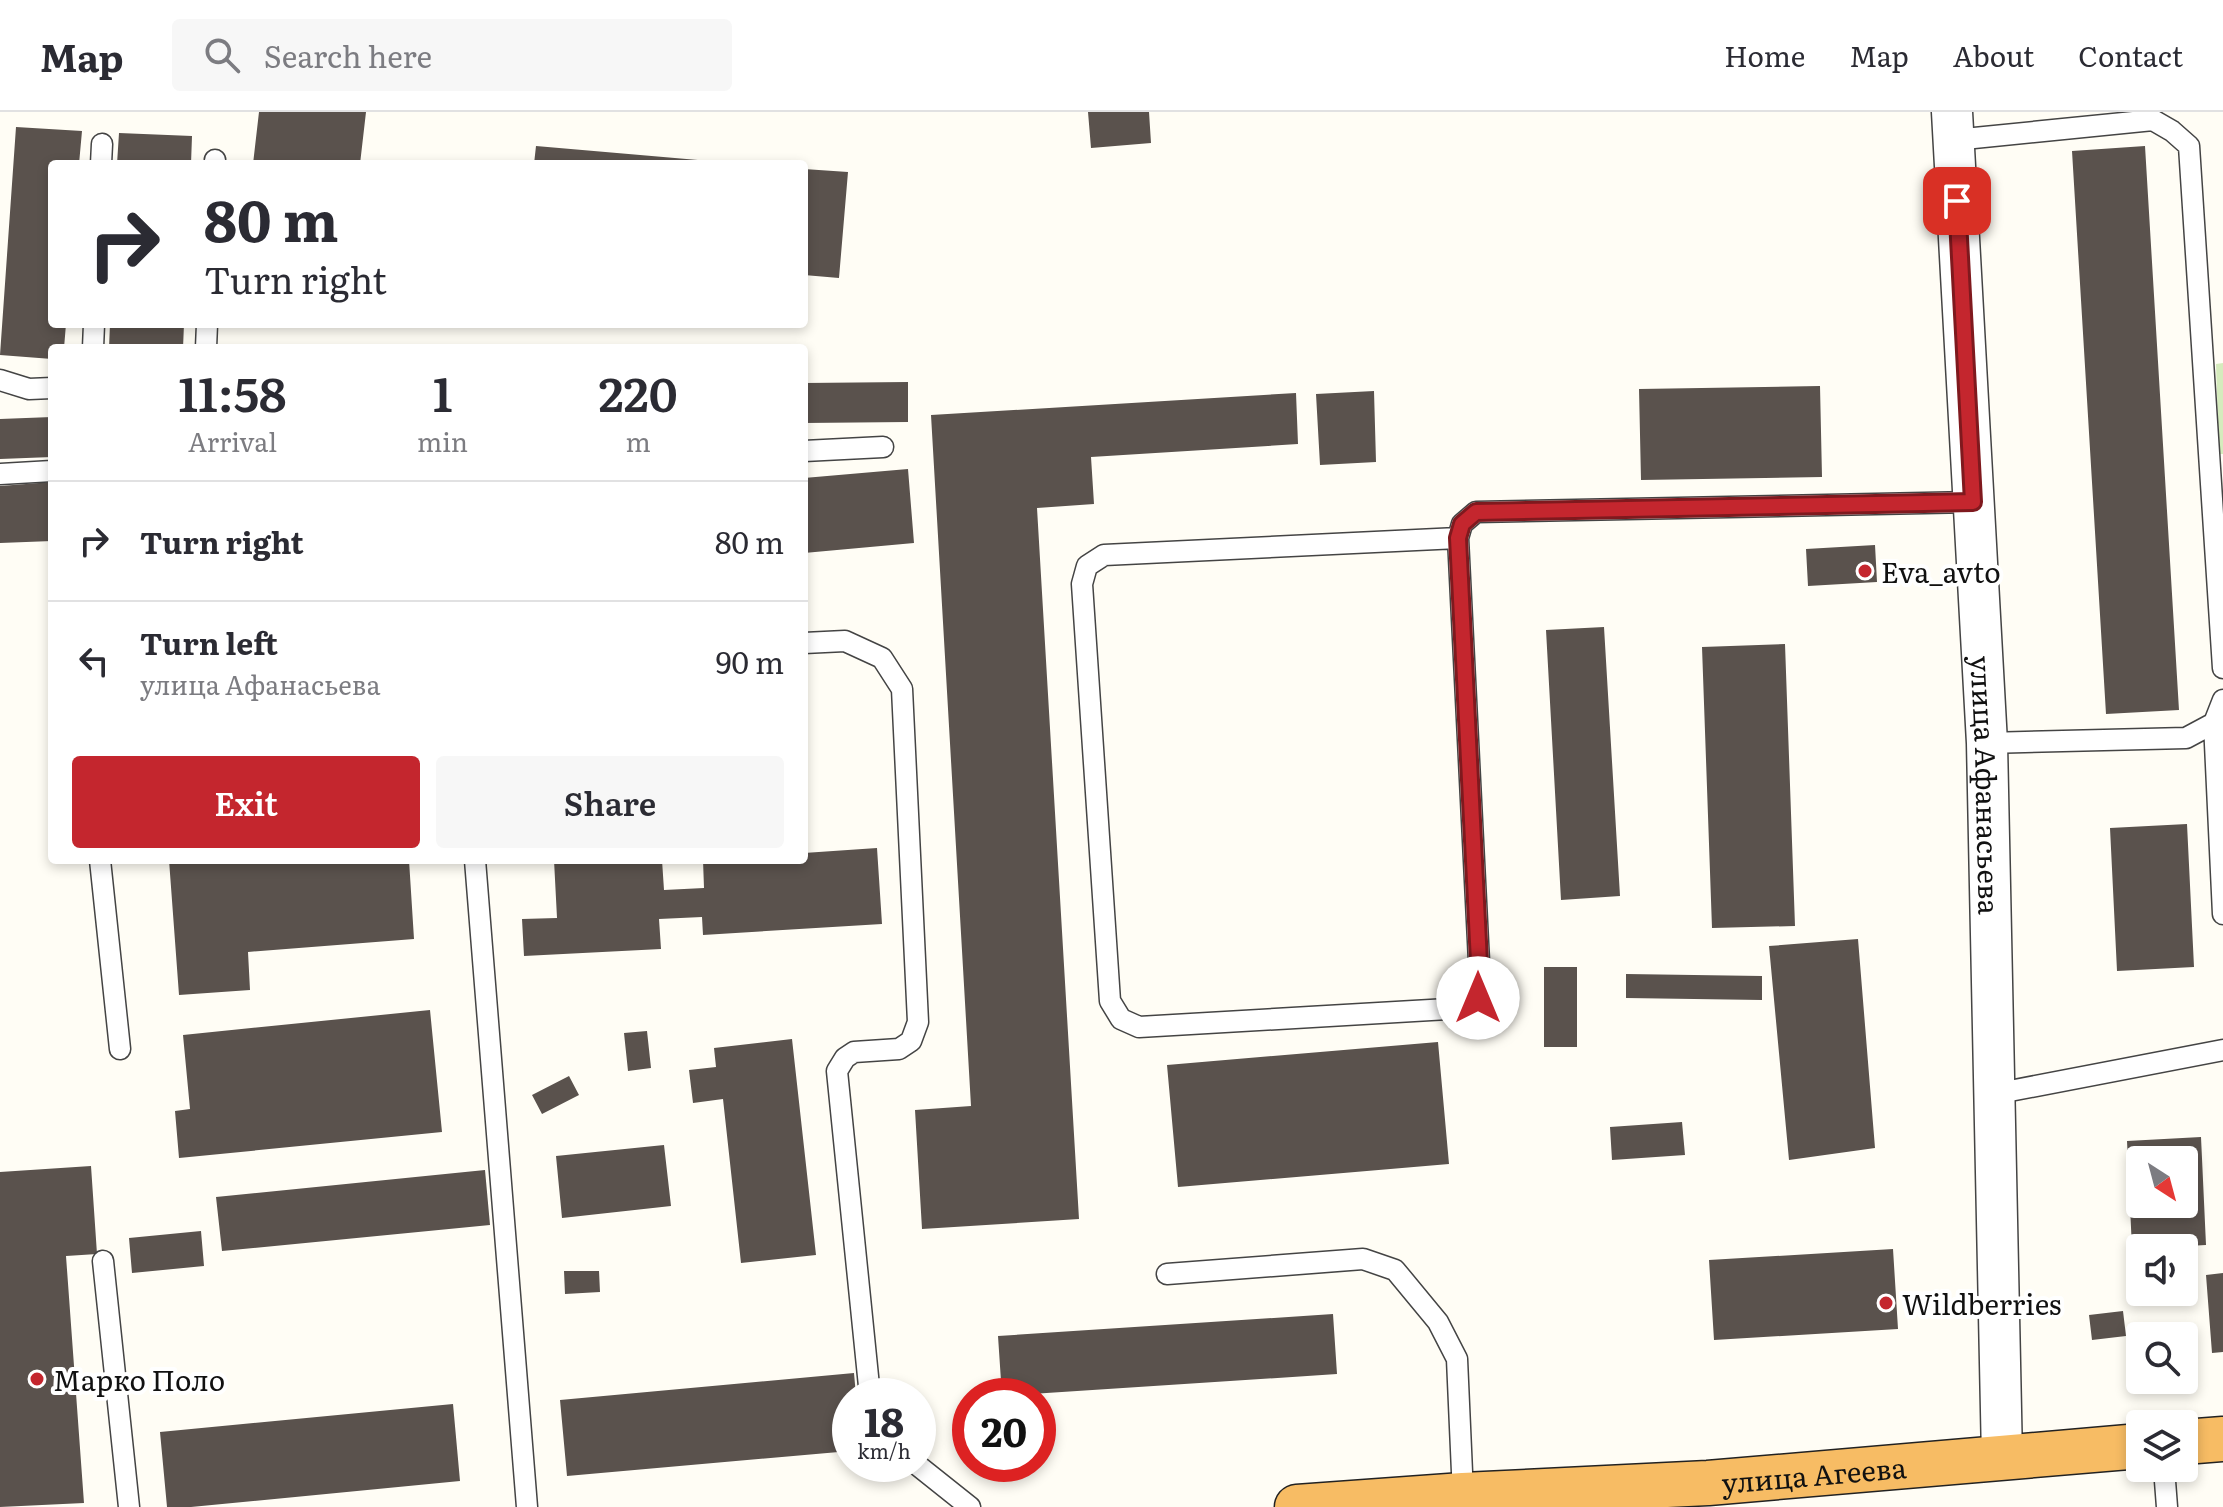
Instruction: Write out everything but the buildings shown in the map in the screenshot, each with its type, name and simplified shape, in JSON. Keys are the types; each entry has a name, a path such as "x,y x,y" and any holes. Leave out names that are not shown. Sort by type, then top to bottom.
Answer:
{"highway":[{"path":"2198,1441 2223,1439"},
{"name":"улица Агеева","path":"1297,1507 1708,1483 2126,1447"}],"street":[{"name":"улица Афанасьева","path":"1953,126 1987,743 2002,1458"}],"lane":[{"path":"1953,126 2153,120 2189,146 2223,668"},
{"path":"0,380 29,389 48,388"},
{"path":"808,451 883,447"},
{"path":"0,474 48,471"},
{"path":"1458,538 1104,555 1087,566 1082,584 1110,1001 1121,1019 1139,1027 1248,1021 1465,1008 1478,998 1480,982 1458,538 1462,524 1476,512 1973,502"},
{"path":"808,643 845,641 882,658 902,689 918,1022 911,1041 899,1049 854,1052 845,1058 837,1071 868,1378"},
{"path":"2223,700 2218,722 2223,914"},
{"path":"1987,743 2186,738 2218,722"},
{"path":"100,864 120,1049"},
{"path":"475,864 527,1507"},
{"path":"1994,1094 2223,1050"},
{"path":"1167,1274 1363,1259 1395,1270 1438,1322 1457,1359 1463,1495"},
{"path":"103,1261 129,1507"},
{"path":"936,1480 970,1507"},
{"path":"2165,1482 2167,1507"}],"green space":[{"path":"2223,363 2223,454 2219,454 2216,364"}],"place":[{"name":"Eva_avto","path":"1865,571"},
{"name":"Wildberries","path":"1886,1303"},
{"name":"Марко Поло","path":"37,1379"}],"route":[{"path":"1478,998 1480,982 1458,538 1462,524 1476,512 1973,502 1957,201"}]}
